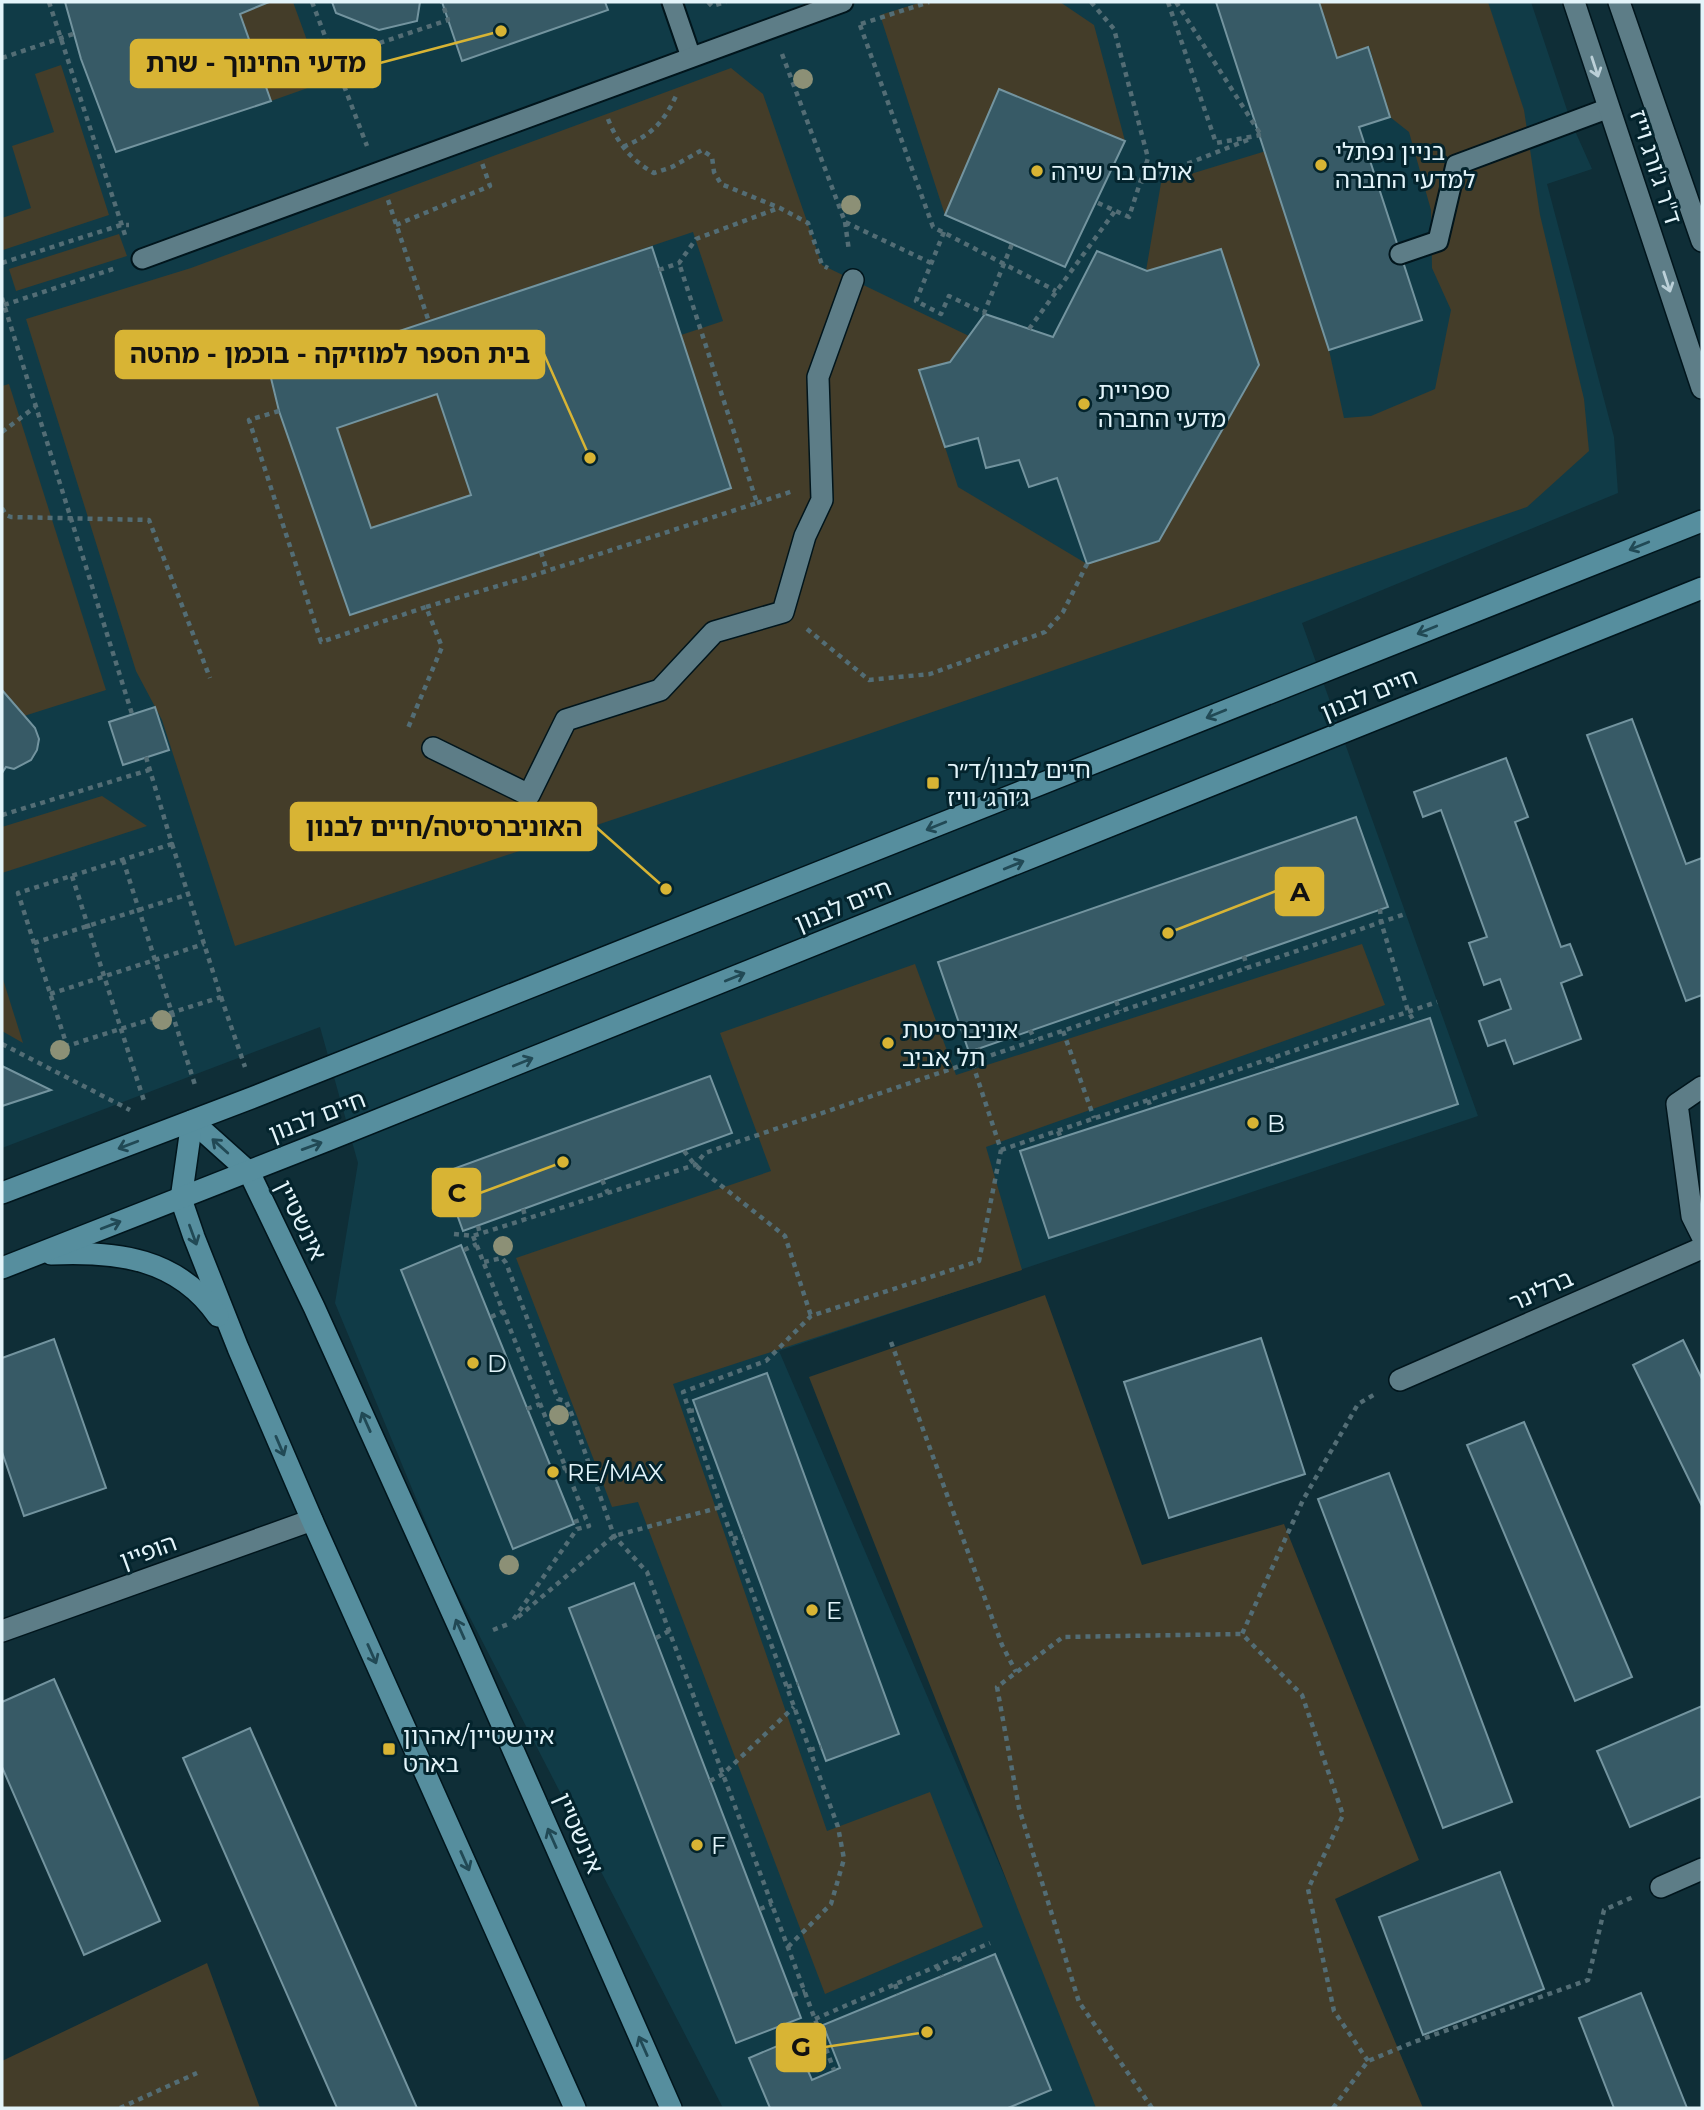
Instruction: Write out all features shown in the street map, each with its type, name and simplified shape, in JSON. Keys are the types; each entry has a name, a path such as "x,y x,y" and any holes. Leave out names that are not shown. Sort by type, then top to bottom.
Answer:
{"main road":[{"name":"חיים לבנון","path":"2,1193 192,1121 1702,521"},
{"name":"חיים לבנון","path":"2,1268 249,1172 1702,588"},
{"name":"אינשטיין","path":"192,1121 249,1172 314,1307 438,1581 671,2108"},
{"path":"192,1121 181,1199 238,1348 575,2108"},
{"path":"35,1255 102,1254 152,1264 178,1278 207,1300 238,1348"}],"street":[{"name":"ד\"ר ג'ורג וייז","path":"1574,2 1702,388"},
{"name":"ד\"ר ג'ורג וייז","path":"1619,2 1702,241"},
{"path":"433,747 529,795 566,720 660,690 714,632 783,612 806,537 822,500 818,377 853,280"},
{"path":"1702,1087 1677,1104 1692,1216 1702,1236"},
{"name":"ברלינר","path":"1400,1381 1702,1248"},
{"name":"הופיין","path":"2,1631 312,1520"},
{"path":"1661,1887 1702,1869"}],"lane":[{"path":"672,2 691,57"},
{"path":"138,261 843,2"},
{"path":"1401,254 1438,241 1456,165 1609,108"}],"path":[{"path":"4,305 138,261 121,225 48,2"},
{"path":"312,2 377,173 429,322"},
{"path":"332,59 448,20 442,2"},
{"path":"708,2 712,6 726,2"},
{"path":"1091,2 1114,29 1148,158 1129,217 1096,202"},
{"path":"1168,2 1216,143 1261,135"},
{"path":"1176,2 1261,135"},
{"path":"858,23 933,227 1056,291"},
{"path":"772,27 845,222 931,263"},
{"path":"2,58 75,33"},
{"path":"623,148 646,137 663,121 684,79 691,57"},
{"path":"597,92 623,148 636,162 654,173 672,167 702,150 712,157 714,172 721,184 780,208 808,223 822,265 853,280"},
{"path":"1140,183 1261,135"},
{"path":"396,225 490,186 472,138"},
{"path":"659,270 678,263 696,239 780,208"},
{"path":"1029,329 1115,211"},
{"path":"2,263 121,225 130,225"},
{"path":"944,232 916,301 941,314 949,296 984,313 1012,244"},
{"path":"279,411 249,421 321,642 757,503 678,263"},
{"path":"2,298 132,714"},
{"path":"2,432 35,407"},
{"path":"2,508 6,515 11,517 149,520 210,678"},
{"path":"541,552 547,571"},
{"path":"783,612 869,680 930,674 1045,632 1063,612 1087,564"},
{"path":"426,607 442,647 406,732 433,747"},
{"path":"146,757 245,1067"},
{"path":"2,815 149,770"},
{"path":"172,844 18,893 50,994 67,1046 222,997"},
{"path":"123,859 195,1085"},
{"path":"72,876 145,1104"},
{"path":"34,943 189,894"},
{"path":"1380,909 1381,922 1408,1011 1415,1023"},
{"path":"454,1234 473,1236 695,1166 705,1153 1405,914"},
{"path":"50,994 204,944"},
{"path":"1244,956 1247,968"},
{"path":"1116,1001 1120,1011"},
{"path":"1001,1150 1437,1002"},
{"path":"1030,1030 1035,1040"},
{"path":"1063,1031 1094,1118"},
{"path":"2,1044 130,1110"},
{"path":"978,1048 982,1059"},
{"path":"1271,1058 1273,1069"},
{"path":"788,1947 831,1904 844,1858 838,1828 721,1507 683,1392 766,1362 811,1316 979,1261 1001,1150 972,1062"},
{"path":"1148,1100 1151,1108"},
{"path":"1058,1130 1061,1138"},
{"path":"684,1151 695,1166 785,1236 811,1316"},
{"path":"602,1180 608,1193"},
{"path":"523,1209 526,1219"},
{"path":"478,1226 480,1234"},
{"path":"473,1236 589,1526 577,1530 511,1623 614,1536 721,1507"},
{"path":"464,1250 477,1244"},
{"path":"484,1262 502,1258 506,1263 558,1399"},
{"path":"491,1317 503,1311"},
{"path":"891,1342 1002,1645 1016,1672"},
{"path":"1242,1633 1303,1500 1358,1404 1400,1381"},
{"path":"550,1403 558,1399 566,1401 614,1536 647,1572 834,2070"},
{"path":"527,1409 540,1404"},
{"path":"689,1411 697,1410"},
{"path":"553,1472 566,1467"},
{"path":"573,1522 586,1518"},
{"path":"733,1539 744,1536"},
{"path":"656,1638 669,1631"},
{"path":"1152,2108 1079,2002 1018,1808 997,1687 1063,1637 1242,1633 1302,1695 1343,1815 1308,1889 1334,2011 1368,2061"},
{"path":"787,1687 798,1684"},
{"path":"710,1781 723,1774 794,1707"},
{"path":"810,1750 821,1747"},
{"path":"1333,2108 1368,2061 1588,1980 1604,1910 1633,1897"},
{"path":"760,1909 772,1904"},
{"path":"815,2019 990,1943"},
{"path":"958,1957 963,1967"},
{"path":"937,1966 943,1976"},
{"path":"895,1984 898,1994"},
{"path":"793,1995 805,1991"},
{"path":"120,2108 197,2073"}],"shaded area":[{"name":"אוניברסיטת תל אביב","path":"2,2 1531,2 1571,122 1592,169 1547,184 1614,437 1618,493 1302,623 1478,1116 779,1351 1102,2103 1090,2108 723,2108 447,1573 335,1303 358,1163 320,1027 2,1148"},
{"path":"269,2 293,2 316,65 319,84 271,101 240,14"},
{"path":"922,2 1060,2 1094,25 1125,141 999,89 945,215 880,15"},
{"path":"1319,2 1488,2 1524,110 1540,215 1584,399 1589,451 1527,507 854,739 235,946 162,720 136,671 26,319 191,268 731,68 763,94 822,265 969,336 951,361 920,370 958,487 1087,564 1160,540 1258,365 1221,249 1146,271 1161,183 1266,151 1329,350 1344,418 1371,416 1435,389 1451,310 1432,268 1431,210 1409,132 1390,117 1369,46 1337,58","holes":["693,232 723,321 681,335 731,488 350,615 270,374"]},
{"path":"61,65 109,215 3,250 2,218 31,208 12,146 54,132 35,74"},
{"path":"119,234 127,256 16,291 9,269"},
{"path":"9,384 106,690 24,716 2,690 2,386"},
{"path":"437,394 471,495 371,528 337,428"},
{"path":"102,796 147,826 2,873 2,827"},
{"path":"1362,944 1385,1005 986,1147 1022,1270 673,1384 827,1831 930,1792 983,1927 825,1994 638,1502 612,1507 516,1258 771,1171 720,1033 915,964 956,1075"},
{"path":"2,976 23,1043 2,1031"},
{"path":"1045,1295 1142,1565 1284,1524 1419,1860 1335,1899 1423,2108 1096,2108 809,1377"},
{"path":"207,1963 260,2108 2,2108 2,2061"}],"building":[{"path":"65,2 269,2 240,14 271,101 116,152 81,59"},
{"path":"332,2 420,2 417,21 379,30 336,13"},
{"path":"442,2 605,2 608,10 462,61"},
{"name":"בניין נפתלי למדעי החברה","path":"1216,2 1319,2 1337,58 1368,47 1390,117 1359,127 1422,320 1329,350"},
{"name":"אולם בר שירה","path":"999,89 1125,141 1065,267 945,215"},
{"path":"652,247 731,488 350,615 279,411 270,374","holes":["437,394 471,495 371,528 337,428"]},
{"name":"ספריית מדעי החברה","path":"1221,249 1259,365 1159,541 1087,564 1057,478 1029,487 1019,460 986,468 978,438 945,447 919,370 950,362 985,314 1053,337 1097,251 1147,271"},
{"path":"2,690 35,728 39,739 31,760 14,769 6,767 2,773"},
{"path":"155,707 169,750 123,765 109,722"},
{"path":"1632,719 1686,864 1702,858 1702,995 1686,1001 1587,735"},
{"path":"1506,758 1528,817 1515,822 1561,947 1570,944 1582,975 1561,983 1581,1039 1514,1064 1505,1040 1488,1046 1479,1021 1511,1009 1500,979 1484,985 1469,943 1487,937 1441,810 1423,817 1414,792"},
{"path":"1356,817 1388,907 969,1052 938,962"},
{"name":"B","path":"1430,1018 1458,1104 1049,1238 1020,1151"},
{"path":"2,1066 51,1090 2,1106"},
{"path":"710,1076 732,1133 463,1231 442,1173"},
{"name":"D","path":"461,1245 574,1524 513,1549 401,1270"},
{"path":"1261,1338 1305,1474 1169,1518 1124,1382"},
{"path":"54,1339 106,1488 24,1516 2,1452 2,1358"},
{"path":"1683,1340 1702,1379 1702,1506 1633,1365"},
{"name":"E","path":"767,1373 899,1734 826,1761 693,1400"},
{"path":"1524,1422 1632,1677 1575,1701 1467,1445"},
{"path":"1389,1473 1512,1802 1443,1828 1318,1499"},
{"name":"F","path":"634,1583 801,2018 736,2043 569,1608"},
{"path":"54,1679 160,1921 84,1955 2,1767 2,1702"},
{"path":"1702,1706 1702,1796 1630,1827 1597,1751"},
{"path":"250,1728 417,2108 337,2108 183,1758"},
{"path":"1500,1872 1544,1989 1423,2035 1379,1917"},
{"path":"995,1954 1051,2090 1008,2108 770,2108 749,2058 794,2039 812,2080 840,2068 823,2025"},
{"path":"1641,1993 1687,2108 1614,2108 1579,2018"}],"place":[{"name":"מדעי החינוך - שרת","path":"501,31"},
{"name":"בניין נפתלי למדעי החברה","path":"1321,165"},
{"name":"אולם בר שירה","path":"1037,171"},
{"name":"ספריית מדעי החברה","path":"1084,404"},
{"name":"בית הספר למוזיקה - בוכמן - מהטה","path":"590,458"},
{"name":"חיים לבנון/ד״ר ג׳ורג׳ וויז","path":"933,783"},
{"name":"האוניברסיטה/חיים לבנון","path":"666,889"},
{"name":"A","path":"1168,933"},
{"name":"אוניברסיטת תל אביב","path":"888,1043"},
{"name":"B","path":"1253,1123"},
{"name":"C","path":"563,1162"},
{"name":"D","path":"473,1363"},
{"name":"RE/MAX","path":"553,1472"},
{"name":"E","path":"812,1610"},
{"name":"אינשטיין/אהרון בארט","path":"389,1749"},
{"name":"F","path":"697,1845"},
{"name":"G","path":"927,2032"}]}
